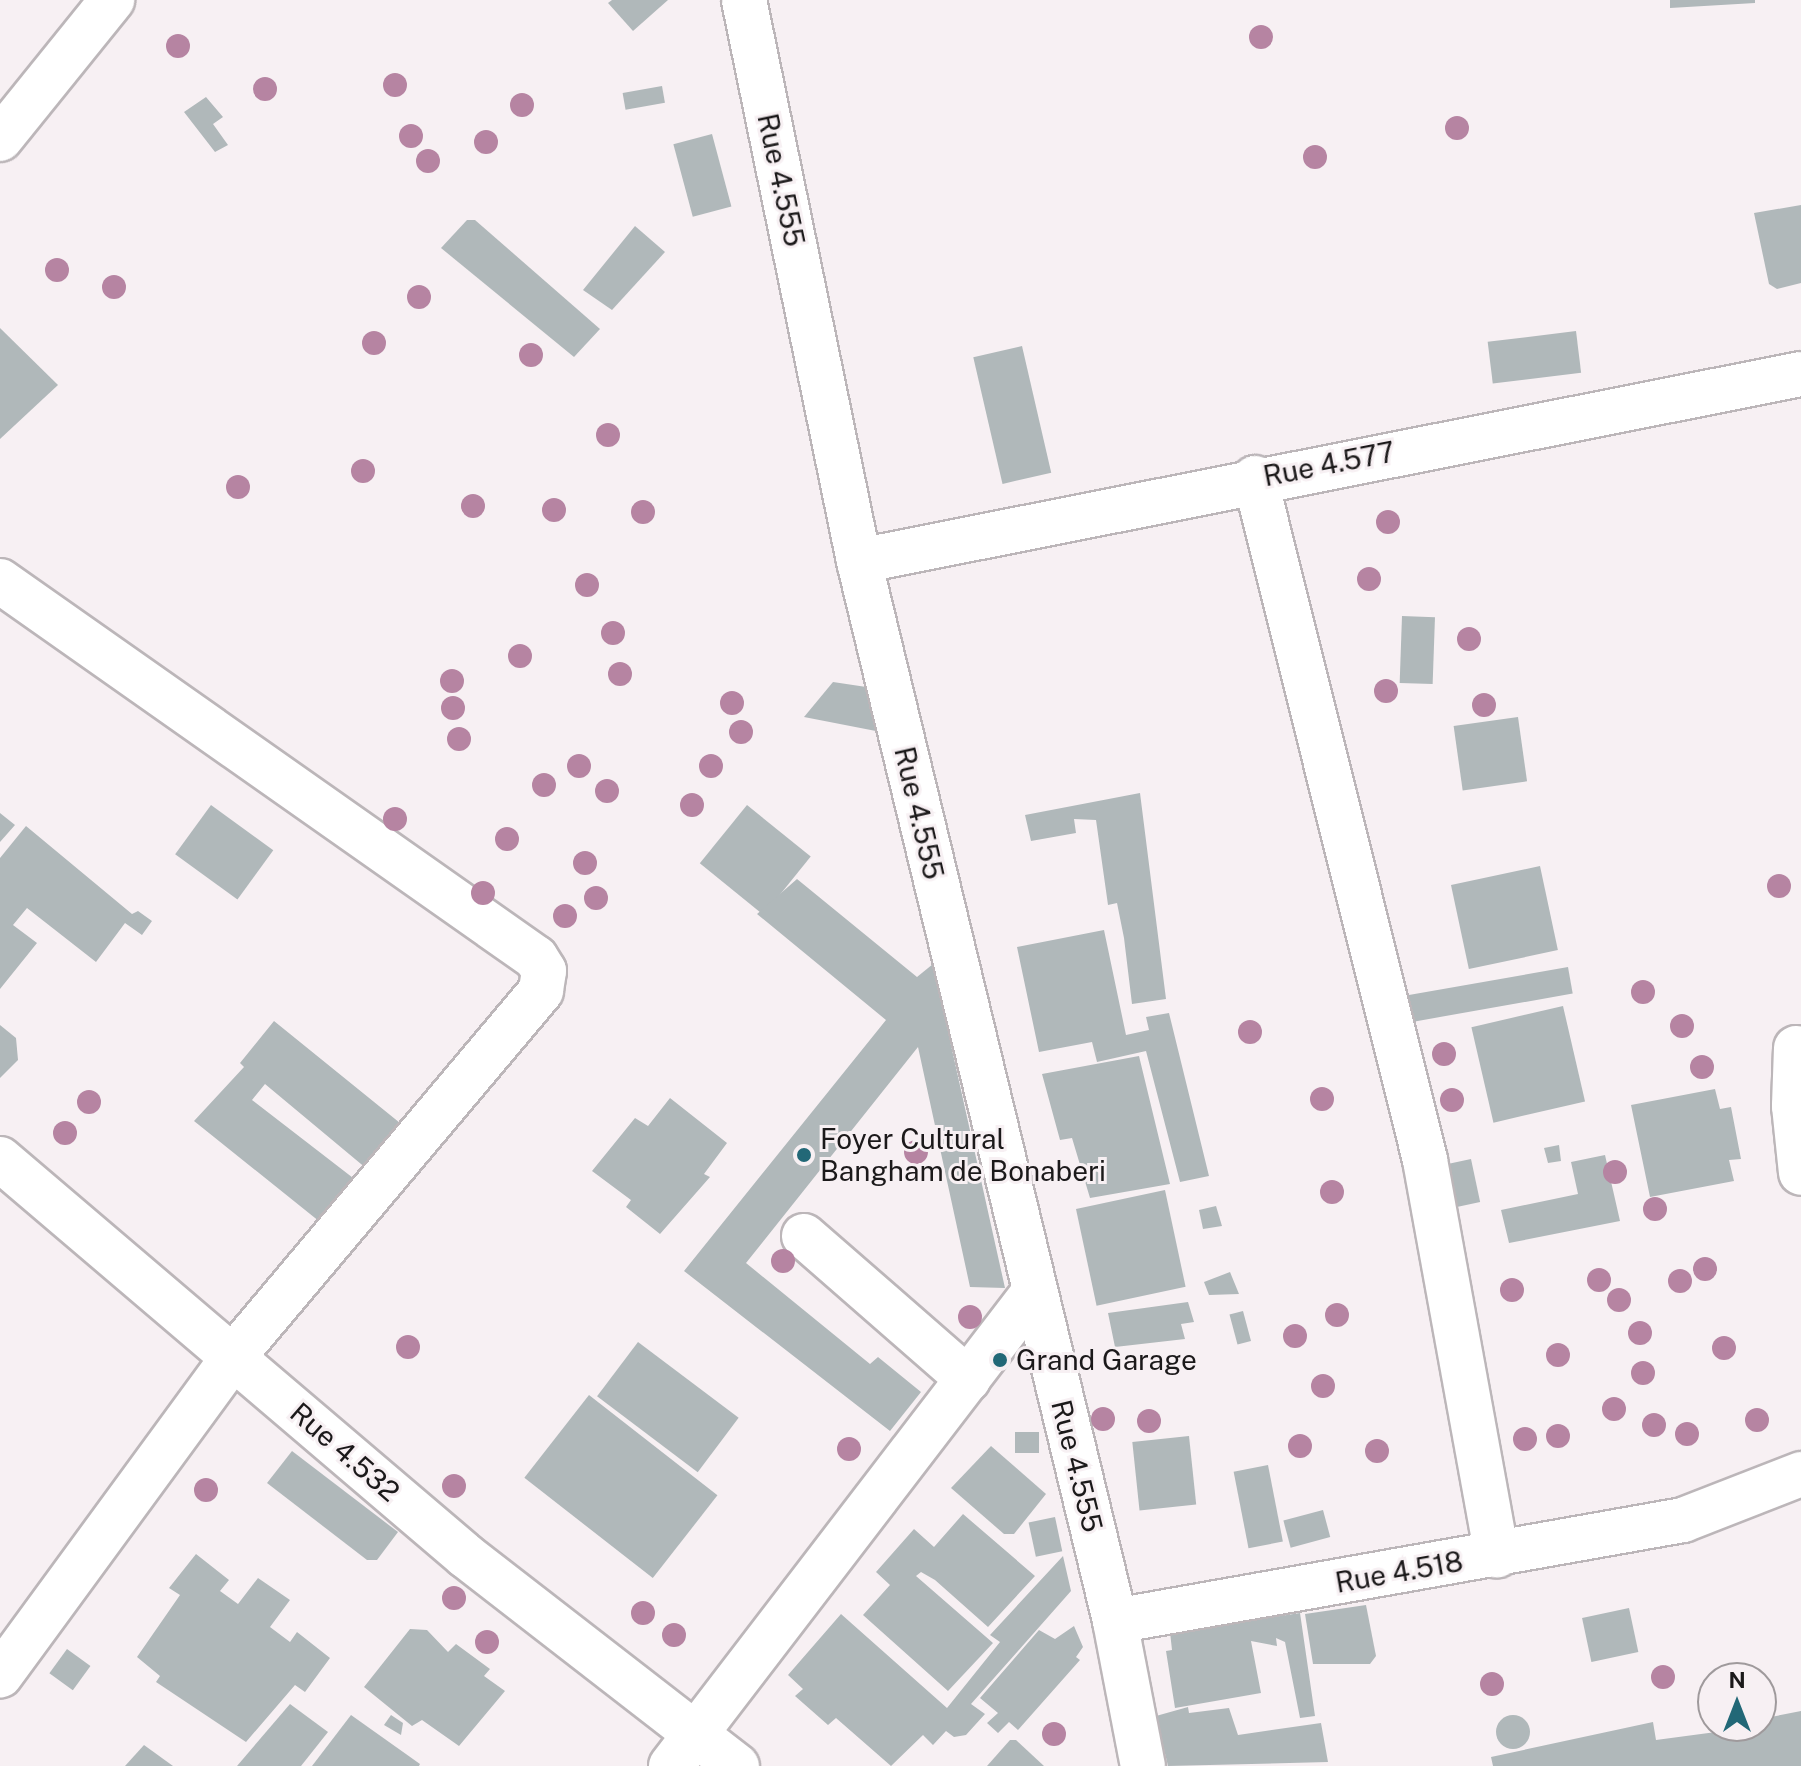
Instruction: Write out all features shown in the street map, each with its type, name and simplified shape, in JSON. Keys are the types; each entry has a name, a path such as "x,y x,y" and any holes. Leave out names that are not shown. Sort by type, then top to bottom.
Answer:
{"street":[{"path":"0,139 112,0"},
{"name":"Rue 4.555","path":"744,0 859,561 1115,1621 1143,1766"},
{"name":"Rue 4.577","path":"859,561 1255,478 1801,374"},
{"path":"1255,478 1425,1160 1497,1555"},
{"path":"0,581 536,958 544,971 541,991 234,1356 0,1676"},
{"path":"1796,1048 1794,1106 1801,1173"},
{"name":"Rue 4.532","path":"0,1159 466,1556 700,1733 737,1766"},
{"path":"804,1236 968,1379"},
{"path":"671,1766 700,1733 1034,1292"},
{"name":"Rue 4.518","path":"1115,1621 1683,1520 1801,1474"}],"building":[{"path":"612,0 668,0 633,31 608,3"},
{"path":"1670,0 1755,0 1755,3 1670,8"},
{"path":"662,86 665,103 626,110 623,93"},
{"path":"206,97 223,117 213,124 228,145 215,152 184,112"},
{"path":"712,134 731,206 693,217 673,144"},
{"path":"1801,205 1801,283 1777,289 1769,284 1754,213"},
{"path":"467,220 475,220 600,329 574,357 441,248"},
{"path":"635,226 665,252 612,310 583,290"},
{"path":"0,328 58,385 0,439"},
{"path":"1576,331 1581,373 1493,384 1488,342"},
{"path":"1022,346 1051,473 1003,484 973,357"},
{"path":"1402,616 1435,617 1433,684 1400,683"},
{"path":"833,682 873,688 881,732 804,717"},
{"path":"1518,717 1527,781 1463,790 1454,726"},
{"path":"1140,793 1166,999 1132,1004 1124,938 1117,903 1108,905 1096,820 1074,819 1076,833 1031,841 1025,815"},
{"path":"211,805 273,850 237,900 175,854"},
{"path":"747,805 811,857 764,915 700,863"},
{"path":"0,813 15,825 0,842"},
{"path":"26,826 132,914 138,911 152,921 142,935 125,923 96,962 27,908 13,925 37,943 0,989 0,858"},
{"path":"1540,866 1558,950 1469,969 1451,885"},
{"name":"Foyer Cultural Bangham de Bonaberi","path":"797,879 917,977 933,964 1005,1288 970,1287 918,1047 746,1263 870,1364 878,1357 921,1392 890,1431 684,1271 886,1020 757,914"},
{"path":"1104,930 1126,1035 1149,1030 1146,1017 1169,1013 1209,1176 1180,1182 1146,1051 1097,1062 1092,1042 1039,1052 1017,947"},
{"path":"1568,967 1573,994 1412,1022 1407,995"},
{"path":"1563,1006 1585,1101 1493,1123 1471,1027"},
{"path":"274,1021 400,1123 367,1169 265,1084 252,1100 357,1181 325,1226 194,1121 244,1067 240,1063"},
{"path":"0,1025 16,1038 18,1060 0,1078"},
{"path":"1139,1056 1170,1184 1090,1198 1072,1138 1060,1140 1042,1074"},
{"path":"1715,1089 1720,1109 1731,1107 1741,1159 1729,1160 1734,1181 1650,1197 1631,1105"},
{"path":"670,1098 727,1143 704,1174 710,1177 660,1234 626,1207 631,1200 592,1171 635,1118 648,1126"},
{"path":"1559,1145 1561,1161 1548,1163 1544,1148"},
{"path":"1605,1155 1620,1221 1509,1243 1501,1210 1578,1194 1571,1162"},
{"path":"1471,1159 1480,1202 1456,1207 1447,1164"},
{"path":"1165,1190 1186,1287 1097,1306 1076,1209"},
{"path":"1216,1206 1222,1226 1203,1229 1199,1210"},
{"path":"1230,1272 1239,1294 1209,1295 1204,1282"},
{"path":"1188,1302 1194,1322 1181,1324 1185,1339 1115,1347 1108,1313"},
{"path":"1243,1311 1251,1341 1238,1345 1229,1315"},
{"path":"638,1342 739,1418 698,1472 597,1396"},
{"path":"589,1395 717,1495 653,1578 524,1478"},
{"path":"1015,1432 1039,1432 1039,1453 1015,1453"},
{"path":"1189,1436 1196,1505 1140,1511 1132,1442"},
{"path":"991,1446 1046,1494 1014,1534 1004,1534 951,1488"},
{"path":"292,1451 398,1532 377,1560 367,1560 267,1483"},
{"path":"1268,1465 1283,1542 1249,1548 1234,1472"},
{"path":"1323,1510 1330,1537 1291,1548 1283,1521"},
{"path":"963,1514 1035,1576 988,1627 935,1580 921,1572 916,1576 993,1643 948,1691 863,1615 890,1585 876,1572 914,1529 934,1547"},
{"path":"1055,1517 1062,1551 1036,1557 1029,1523"},
{"path":"196,1554 229,1580 220,1591 238,1604 258,1578 290,1600 270,1627 290,1642 297,1632 330,1658 305,1692 295,1685 246,1742 156,1682 160,1676 137,1657 180,1595 169,1588"},
{"path":"1063,1556 1071,1591 971,1704 985,1714 966,1735 954,1737 946,1731 933,1745 923,1735 891,1766 836,1718 828,1725 795,1696 803,1689 788,1675 841,1614 947,1708 1000,1642 990,1635"},
{"path":"1366,1605 1376,1656 1370,1664 1313,1664 1305,1614"},
{"path":"1629,1608 1638,1652 1591,1662 1582,1618"},
{"path":"1300,1613 1315,1716 1300,1718 1285,1642 1276,1638 1277,1646 1251,1641 1261,1693 1175,1708 1166,1651 1172,1650 1170,1632"},
{"path":"1074,1626 1083,1647 1076,1657 1080,1660 1018,1730 1009,1722 998,1733 987,1723 998,1713 980,1698 1039,1630 1055,1639"},
{"path":"410,1629 427,1630 448,1652 456,1644 490,1669 484,1676 505,1691 459,1746 422,1720 412,1726 364,1687"},
{"path":"67,1649 90,1666 73,1690 49,1673"},
{"path":"290,1704 328,1732 301,1766 237,1766"},
{"path":"1188,1707 1189,1713 1229,1708 1238,1735 1321,1723 1328,1762 1168,1766 1156,1716"},
{"path":"1801,1711 1801,1766 1493,1766 1491,1757 1653,1722 1656,1740 1697,1735 1697,1742 1777,1742 1777,1716"},
{"path":"351,1715 420,1764 419,1766 312,1766"},
{"path":"391,1715 403,1723 401,1735 384,1725"},
{"path":"1513,1715 1525,1720 1530,1732 1525,1744 1513,1749 1501,1744 1496,1732 1501,1720"},
{"path":"1010,1740 1016,1740 1044,1766 987,1766"},
{"path":"144,1745 173,1766 125,1766"}],"place":[{"name":"Foyer Cultural Bangham de Bonaberi","path":"804,1155"},
{"name":"Grand Garage","path":"1000,1360"}]}
